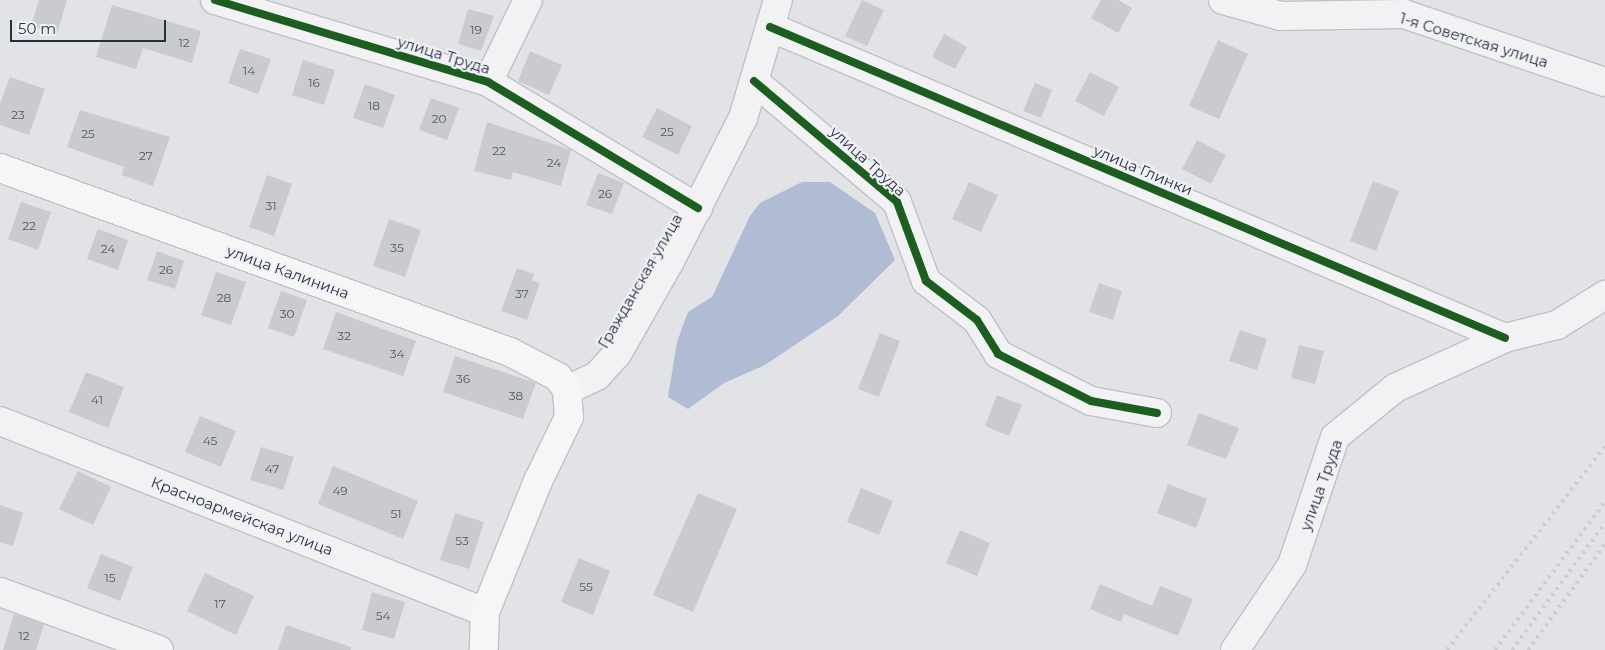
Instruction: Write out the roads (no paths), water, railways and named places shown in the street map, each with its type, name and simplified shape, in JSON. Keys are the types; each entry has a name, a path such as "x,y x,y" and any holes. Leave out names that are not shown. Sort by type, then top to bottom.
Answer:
{"main road":[{"name":"улица Калинина","path":"0,168 510,352 548,369 567,390"},
{"path":"484,650 485,612 538,481 569,417 567,390"}],"street":[{"name":"улица Труда","path":"215,0 488,82 698,208"},
{"path":"488,82 528,0"},
{"name":"Гражданская улица","path":"567,390 597,376 617,354 698,208 743,118 778,0"},
{"name":"1-я Советская улица","path":"1223,0 1281,16 1404,14 1605,82"},
{"name":"улица Глинки","path":"770,27 1505,338"},
{"name":"улица Труда","path":"754,81 897,202 926,281 977,320 998,354 1091,401 1157,413"},
{"name":"улица Труда","path":"1235,650 1292,565 1335,437 1395,388 1505,338 1557,325 1605,295"},
{"name":"Красноармейская улица","path":"0,421 485,612"},
{"path":"0,592 159,650"}],"water":[{"path":"802,182 830,182 875,213 895,260 838,316 765,365 724,383 688,409 668,397 677,342 688,312 712,297 750,216 760,203"}],"railway":[{"path":"1447,650 1605,446"},
{"path":"1495,650 1605,502"},
{"path":"1512,650 1605,523"},
{"path":"1528,650 1605,544"}]}
